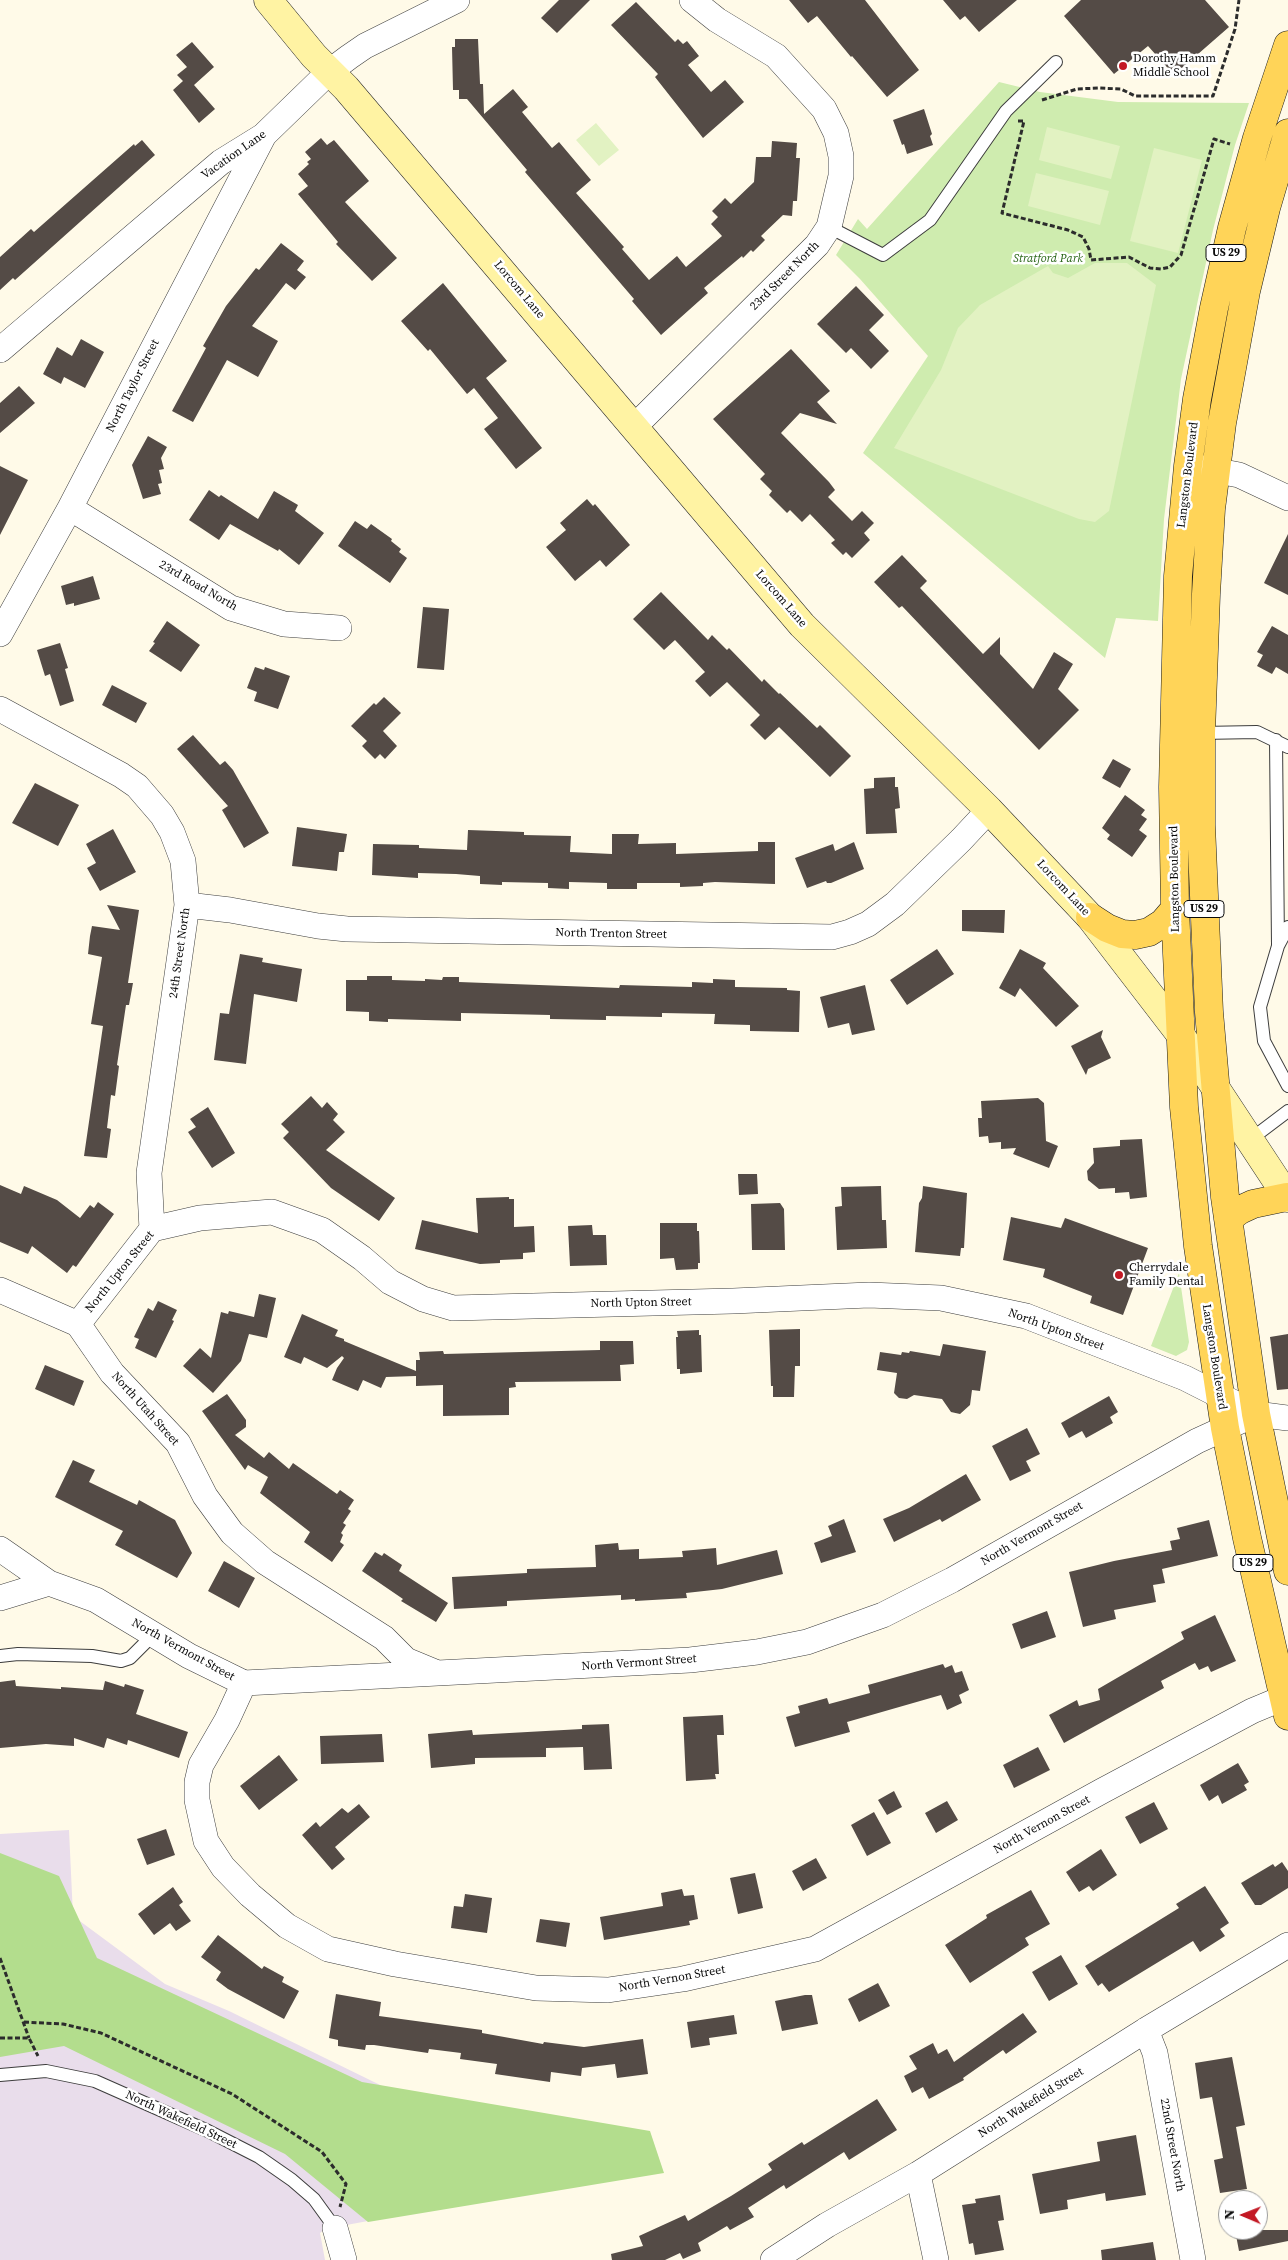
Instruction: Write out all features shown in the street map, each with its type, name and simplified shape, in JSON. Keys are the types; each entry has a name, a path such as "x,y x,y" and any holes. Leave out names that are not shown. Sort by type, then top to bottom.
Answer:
{"main road":[{"name":"Langston Boulevard","path":"1286,1703 1225,1428 1191,1185 1184,1107 1175,909 1173,734 1178,576 1188,466 1202,370 1222,267 1257,138 1288,45"},
{"name":"US 29","path":"1288,133 1244,299 1228,386 1216,470 1206,594 1201,733 1202,876 1214,1084 1228,1219 1256,1414 1288,1571"},
{"path":"1173,734 1201,733"},
{"path":"1090,917 1115,931 1135,935 1149,932 1164,922 1175,909"},
{"path":"1228,1219 1240,1210 1253,1204 1288,1197"}],"street":[{"name":"Lorcom Lane","path":"268,0 329,72 346,88 635,426 802,625 989,810 1090,917 1180,1034 1288,1197"},
{"name":"Vacation Lane","path":"0,350 221,162 263,136 329,72 365,46 457,0"},
{"name":"23rd Street North","path":"635,426 817,245 829,227 840,184 841,156 836,133 824,109 776,56 717,20 692,0"},
{"name":"North Taylor Street","path":"0,634 70,508 263,136"},
{"path":"1188,466 1245,477 1288,498"},
{"name":"23rd Road North","path":"70,508 231,608 284,624 339,628"},
{"name":"24th Street North","path":"0,709 137,786 162,815 172,832 183,861 187,905 149,1173 152,1229"},
{"name":"North Trenton Street","path":"187,905 230,910 318,926 347,928 832,937 868,924 895,904 989,810"},
{"name":"North Upton Street","path":"78,1324 152,1229 200,1218 272,1212 322,1230 362,1258 390,1282 423,1299 453,1308 869,1296 941,1298 1026,1316 1185,1378 1256,1414"},
{"path":"0,1290 78,1324"},
{"name":"North Utah Street","path":"78,1324 112,1373 178,1443 204,1496 232,1533 265,1562 384,1638 406,1660 439,1674"},
{"path":"1256,1414 1288,1418"},
{"name":"North Vermont Street","path":"0,1549 49,1583 96,1600 189,1656 244,1684 690,1660 757,1652 806,1642 883,1615 952,1580 1197,1441 1256,1414"},
{"path":"0,1598 49,1583"},
{"name":"North Vernon Street","path":"244,1684 227,1720 201,1765 197,1782 197,1800 206,1841 223,1867 250,1895 287,1926 328,1949 395,1964 536,1988 608,1990 683,1979 815,1949 1252,1711 1286,1703"},
{"name":"North Wakefield Street","path":"773,2260 827,2225 918,2174 1146,2030 1288,1945"},
{"name":"22nd Street North","path":"1146,2030 1155,2053 1193,2260"},
{"path":"918,2174 936,2260"},
{"path":"335,2228 344,2260"}],"lane":[{"path":"829,227 883,255 930,220 1006,111 1056,62"},
{"path":"1201,733 1257,732 1288,747"},
{"path":"1276,740 1278,946"},
{"path":"1288,927 1278,946 1260,1007 1264,1041 1288,1086"},
{"path":"1250,1139 1288,1111"},
{"path":"0,1656 18,1654 92,1656 121,1660 130,1658 154,1634"},
{"name":"North Wakefield Street","path":"0,2075 46,2071 95,2081 208,2131 259,2157 292,2180 314,2199 335,2228"}],"path":[{"path":"1039,101 1077,89 1099,88 1121,89 1135,96 1213,96 1236,29 1238,0"},
{"path":"1012,121 1024,121 1002,213 1068,230 1084,237 1089,248 1091,260 1119,256 1128,257 1150,268 1161,270 1170,267 1181,255 1214,139 1235,145"},
{"path":"0,1958 29,2038 46,2071"},
{"path":"24,2022 62,2024 101,2033 232,2094 322,2152 346,2184 335,2228"},
{"path":"0,2038 29,2038"}],"shaded area":[{"path":"69,1830 73,1916 165,1984 229,2011 470,2129 459,2204 325,2229 320,2233 325,2260 0,2260 0,1834"}],"green space":[{"name":"Stratford Park","path":"999,82 1040,92 1118,102 1249,103 1235,145 1213,230 1181,379 1164,519 1158,621 1116,618 1105,658 863,453 928,356 860,279 836,255 858,219 867,229"},
{"path":"596,123 619,150 599,166 576,140"},
{"path":"1047,127 1120,146 1111,179 1039,160"},
{"path":"1154,148 1202,160 1178,253 1130,241"},
{"path":"1036,173 1109,191 1100,225 1028,206"},
{"path":"1095,263 1127,263 1156,285 1109,511 1095,522 1079,519 894,448 941,370 958,328 980,305 1048,266 1053,273 1068,278"},
{"path":"1179,1273 1189,1342 1187,1350 1176,1356 1151,1346"},
{"path":"0,1853 59,1876 97,1958 362,2082 650,2131 664,2173 368,2222 285,2154 64,2046 0,2057"}],"building":[{"path":"559,0 590,0 557,33 541,18"},
{"path":"789,0 865,0 919,70 887,97 817,16 808,23"},
{"path":"943,0 1017,0 979,32 965,16 960,20"},
{"name":"Dorothy Hamm Middle School","path":"1081,0 1205,0 1229,27 1174,75 1148,46 1114,74 1064,16"},
{"path":"636,2 675,42 678,39 683,44 687,41 699,56 688,65 711,92 725,80 744,102 703,138 655,77 658,74 611,25"},
{"path":"455,39 478,39 480,84 483,84 484,114 513,89 528,107 522,112 552,148 559,142 591,180 576,193 624,247 622,249 649,280 677,256 686,267 722,236 711,224 718,217 712,211 725,198 731,204 754,182 756,157 771,157 772,141 797,143 796,158 800,158 797,201 793,201 792,216 783,215 761,236 765,240 753,252 751,250 743,258 742,256 704,288 708,293 661,335 632,301 634,299 525,172 527,170 467,99 459,99 459,90 453,90 452,47 455,47"},
{"path":"192,42 214,67 194,85 215,109 199,123 173,90 183,81 177,75 187,67 176,55"},
{"path":"924,109 932,134 930,136 933,145 907,154 893,120"},
{"path":"321,138 327,145 334,140 369,181 345,202 397,258 372,281 336,244 338,242 298,194 308,186 298,174 309,164 307,162 311,159 305,152"},
{"path":"142,140 155,155 15,280 13,278 0,290 0,257 31,229 34,232 134,144 135,146"},
{"path":"281,243 304,261 297,270 306,277 295,290 286,283 252,326 278,341 258,377 227,360 193,422 172,411 206,348 203,346 226,306 256,268 259,270"},
{"path":"443,283 507,361 486,378 542,448 516,469 484,429 498,418 474,388 467,394 430,349 428,351 401,321"},
{"path":"856,286 884,315 869,330 889,351 871,369 851,348 846,353 817,324"},
{"path":"81,339 104,352 85,388 64,377 61,384 43,374 57,347 72,356"},
{"path":"791,349 830,391 817,402 837,424 800,413 781,433 829,482 835,490 828,497 852,521 862,511 874,523 864,533 870,540 852,558 846,552 843,555 831,543 835,540 810,514 802,522 790,510 787,513 769,495 772,491 760,479 765,474 713,419"},
{"path":"19,386 35,403 0,433 0,403"},
{"path":"148,436 167,447 161,458 164,469 159,470 162,483 158,484 161,494 143,499 132,465"},
{"path":"0,466 28,480 0,535"},
{"path":"209,490 219,497 221,495 258,519 274,491 298,505 295,511 324,533 299,565 279,549 278,551 230,524 219,540 189,520"},
{"path":"587,499 593,506 595,504 630,545 606,567 600,560 575,581 546,547 566,530 560,523"},
{"path":"355,521 367,529 371,524 392,539 391,541 401,549 399,552 407,558 390,583 338,546"},
{"path":"1288,534 1288,595 1264,583"},
{"path":"902,555 927,581 920,588 983,654 1000,637 1000,654 1033,689 1054,652 1073,664 1058,689 1079,710 1039,750 902,606 899,608 874,582"},
{"path":"93,576 100,599 74,606 74,603 66,605 61,586"},
{"path":"661,592 708,640 712,635 727,650 729,648 762,682 764,679 817,728 820,725 851,756 830,777 779,727 765,740 750,725 760,715 727,682 710,697 695,681 705,672 675,640 664,650 633,619"},
{"path":"423,607 449,609 444,670 417,668"},
{"path":"167,621 200,645 181,672 149,651"},
{"path":"1272,626 1288,635 1288,674 1276,667 1272,674 1257,666 1263,655 1257,652"},
{"path":"60,643 68,668 65,669 74,701 60,706 50,674 45,676 37,650"},
{"path":"255,667 264,670 265,667 290,676 278,709 254,701 257,692 247,688"},
{"path":"112,685 147,703 136,723 102,705"},
{"path":"384,697 401,713 383,731 397,746 385,759 380,754 375,759 362,746 367,741 351,726 374,703 376,705"},
{"path":"193,735 220,765 225,761 233,770 269,833 244,848 222,810 228,806 177,749"},
{"path":"1113,759 1131,769 1120,788 1102,778"},
{"path":"895,777 895,787 898,787 900,808 895,809 897,833 866,834 864,789 874,788 874,778"},
{"path":"35,783 79,805 58,846 12,823"},
{"path":"1125,795 1145,810 1141,815 1147,819 1139,830 1147,836 1132,857 1107,839 1110,835 1102,828"},
{"path":"297,827 347,834 344,852 339,852 337,871 292,866"},
{"path":"113,829 136,872 100,891 87,868 96,863 86,844"},
{"path":"468,830 524,832 524,835 571,836 570,852 612,854 612,834 639,834 638,844 676,843 676,854 758,851 758,842 775,842 775,884 715,882 703,883 703,886 680,887 680,883 637,883 637,889 607,889 607,883 569,882 569,889 548,888 548,883 502,882 502,885 480,884 480,876 456,874 418,873 418,878 372,875 373,844 419,845 419,848 467,850"},
{"path":"854,842 864,869 831,883 826,881 807,888 795,858 833,844 835,851"},
{"path":"107,905 139,910 128,983 133,983 129,1005 126,1005 117,1065 119,1066 115,1096 111,1095 107,1128 111,1129 107,1158 84,1156 103,1026 91,1024 102,957 88,954 90,936 92,926 120,930"},
{"path":"962,910 1005,910 1004,933 962,931"},
{"path":"937,949 954,974 907,1005 890,980"},
{"path":"1020,949 1046,963 1043,968 1079,1006 1056,1027 1020,988 1015,997 999,988"},
{"path":"240,954 263,958 262,962 302,969 297,1002 254,994 246,1064 214,1060 220,1013 229,1014"},
{"path":"367,976 392,976 392,980 425,981 425,979 442,980 443,977 459,977 459,982 619,988 620,985 692,987 692,982 713,983 713,979 735,980 735,987 787,988 787,990 800,991 799,1032 750,1031 750,1025 714,1024 715,1014 662,1013 662,1017 606,1016 606,1020 550,1019 550,1015 461,1013 461,1021 388,1019 388,1022 369,1021 369,1012 346,1011 346,980 367,980"},
{"path":"865,985 875,1030 852,1035 849,1023 828,1028 820,997"},
{"path":"1103,1030 1101,1037 1111,1058 1088,1069 1086,1075 1071,1046"},
{"path":"311,1096 322,1108 327,1102 338,1114 333,1120 345,1132 326,1150 395,1198 379,1221 331,1188 283,1138 289,1132 281,1124"},
{"path":"1038,1098 1044,1103 1046,1141 1058,1146 1049,1168 1013,1154 1016,1148 1001,1149 1001,1142 989,1143 988,1136 979,1137 978,1118 982,1118 981,1101"},
{"path":"208,1107 235,1153 212,1168 188,1132 196,1127 190,1119"},
{"path":"1142,1139 1147,1197 1130,1199 1129,1192 1115,1193 1115,1188 1099,1189 1088,1180 1087,1171 1094,1163 1093,1148 1120,1146 1120,1140"},
{"path":"738,1174 757,1174 758,1194 739,1195"},
{"path":"0,1185 21,1194 24,1186 57,1200 80,1218 90,1205 94,1208 98,1202 114,1214 76,1267 73,1265 67,1273 32,1246 28,1254 0,1242"},
{"path":"881,1186 882,1220 886,1220 887,1248 837,1250 835,1207 842,1206 841,1187"},
{"path":"923,1186 967,1193 964,1248 961,1248 960,1256 915,1252 919,1203 922,1198"},
{"path":"509,1197 509,1199 514,1199 514,1227 534,1226 535,1252 523,1253 523,1259 500,1260 500,1263 480,1264 415,1249 422,1220 478,1233 476,1198"},
{"path":"780,1203 784,1209 785,1250 752,1250 751,1204"},
{"path":"1011,1217 1061,1228 1065,1218 1148,1248 1123,1315 1090,1303 1092,1296 1043,1277 1045,1269 1003,1260"},
{"path":"660,1223 697,1223 700,1263 698,1263 698,1269 676,1270 674,1258 660,1259"},
{"path":"592,1225 593,1235 606,1235 607,1265 570,1266 568,1226"},
{"path":"259,1294 276,1298 267,1338 249,1334 241,1361 213,1393 183,1366 200,1348 211,1358 221,1312 228,1314 229,1311 254,1317"},
{"path":"158,1301 177,1310 172,1320 174,1321 156,1358 135,1348 139,1339 134,1337 148,1308 153,1311"},
{"path":"302,1314 338,1330 335,1336 344,1339 344,1341 416,1371 416,1360 420,1360 419,1352 443,1351 444,1354 600,1350 600,1341 633,1341 634,1364 620,1365 621,1381 515,1382 516,1387 509,1388 509,1415 443,1416 443,1385 416,1386 416,1376 386,1377 381,1388 363,1380 358,1391 332,1380 344,1358 342,1356 327,1368 304,1357 301,1364 284,1357"},
{"path":"800,1329 800,1366 795,1366 794,1397 773,1397 769,1330"},
{"path":"699,1330 699,1335 701,1335 702,1372 680,1374 680,1369 677,1369 677,1331"},
{"path":"1288,1334 1288,1389 1277,1390 1270,1337"},
{"path":"943,1344 986,1351 980,1391 972,1390 970,1405 960,1414 951,1412 942,1399 914,1395 907,1399 899,1398 894,1393 897,1373 877,1370 880,1352 901,1355 902,1352 909,1353 910,1351 940,1356"},
{"path":"45,1365 84,1381 74,1406 35,1389"},
{"path":"227,1394 246,1420 246,1427 235,1435 264,1458 269,1452 289,1469 293,1463 337,1494 340,1490 354,1500 348,1509 351,1511 343,1523 346,1525 341,1533 343,1535 340,1542 344,1545 332,1562 304,1542 310,1532 260,1493 268,1477 248,1465 245,1470 202,1411"},
{"path":"1109,1396 1118,1412 1110,1417 1113,1423 1086,1438 1082,1431 1069,1438 1061,1423"},
{"path":"1027,1428 1040,1454 1026,1461 1031,1471 1010,1481 992,1446"},
{"path":"73,1460 95,1470 89,1482 137,1505 139,1500 175,1520 192,1553 177,1578 115,1545 123,1531 55,1497"},
{"path":"966,1474 981,1500 942,1522 940,1519 894,1542 883,1519 909,1508"},
{"path":"844,1519 856,1552 821,1563 814,1543 832,1536 828,1526"},
{"path":"1209,1520 1218,1556 1162,1569 1165,1583 1153,1585 1156,1602 1114,1610 1116,1619 1083,1627 1069,1572 1172,1550 1170,1541 1180,1539 1177,1528"},
{"path":"618,1543 619,1550 639,1549 639,1559 683,1557 682,1551 716,1548 717,1565 777,1550 783,1574 722,1589 686,1593 687,1598 635,1601 635,1599 621,1600 621,1595 507,1601 507,1606 454,1609 452,1577 527,1573 527,1569 596,1567 595,1545"},
{"path":"375,1552 382,1556 384,1553 402,1565 399,1571 448,1603 436,1622 401,1601 403,1599 362,1571"},
{"path":"224,1561 255,1578 239,1608 208,1591"},
{"path":"1047,1611 1056,1637 1021,1649 1012,1624"},
{"path":"1215,1615 1236,1661 1211,1672 1208,1666 1199,1670 1195,1663 1161,1681 1164,1688 1064,1743 1049,1715 1077,1700 1079,1706 1100,1700 1098,1689 1184,1639 1181,1632"},
{"path":"943,1664 945,1668 952,1665 955,1673 962,1671 969,1690 959,1695 962,1703 947,1710 941,1695 847,1722 850,1732 795,1747 786,1717 800,1713 798,1706 827,1698 829,1704 870,1693 868,1685"},
{"path":"15,1680 16,1686 103,1690 105,1681 124,1687 125,1684 144,1690 136,1714 188,1732 179,1758 128,1740 127,1745 107,1738 104,1748 74,1738 74,1746 46,1744 0,1748 0,1682"},
{"path":"723,1715 724,1735 717,1735 719,1774 715,1774 716,1779 686,1781 683,1717"},
{"path":"609,1724 612,1769 584,1770 583,1747 546,1748 546,1757 475,1758 475,1764 431,1768 428,1734 472,1730 473,1735 582,1729 582,1725"},
{"path":"382,1734 384,1762 321,1764 320,1736"},
{"path":"1038,1747 1050,1770 1014,1788 1003,1765"},
{"path":"279,1755 298,1780 259,1810 240,1786"},
{"path":"1238,1763 1249,1782 1244,1785 1247,1790 1222,1804 1218,1795 1209,1801 1200,1785"},
{"path":"894,1791 902,1807 887,1815 878,1800"},
{"path":"947,1801 958,1820 936,1833 925,1813"},
{"path":"1154,1802 1168,1829 1140,1844 1125,1817"},
{"path":"359,1804 370,1817 335,1847 345,1859 332,1870 302,1835 316,1822 320,1827 342,1808 348,1813"},
{"path":"874,1812 891,1843 867,1856 851,1825"},
{"path":"166,1829 175,1855 147,1865 137,1839"},
{"path":"1101,1849 1117,1875 1093,1891 1089,1886 1079,1892 1066,1872"},
{"path":"816,1858 827,1878 803,1891 792,1871"},
{"path":"1282,1862 1288,1871 1288,1888 1261,1905 1255,1905 1241,1883 1273,1864 1275,1867"},
{"path":"755,1873 763,1908 738,1914 730,1878"},
{"path":"1205,1886 1229,1923 1220,1929 1225,1936 1200,1952 1193,1941 1109,1992 1102,1983 1098,1986 1085,1966 1179,1908 1176,1904"},
{"path":"173,1887 183,1902 179,1905 191,1921 176,1931 170,1923 154,1935 138,1914"},
{"path":"682,1889 684,1896 694,1895 698,1919 689,1921 690,1925 604,1940 600,1917 663,1906 661,1893"},
{"path":"1031,1890 1050,1924 1025,1938 1029,1945 970,1983 945,1945 987,1918 986,1915"},
{"path":"465,1894 492,1898 487,1933 451,1928 454,1906 463,1907"},
{"path":"540,1919 570,1923 566,1947 536,1942"},
{"path":"218,1935 262,1969 264,1966 284,1977 282,1982 299,1991 284,2019 228,1989 216,1980 221,1972 201,1957"},
{"path":"1061,1955 1078,1984 1049,2001 1032,1972"},
{"path":"878,1983 890,2006 859,2022 848,1999"},
{"path":"336,1994 381,2002 379,2016 482,2030 482,2033 543,2044 544,2042 584,2047 643,2039 648,2074 617,2078 615,2064 582,2068 581,2076 551,2072 550,2082 495,2074 497,2064 460,2059 461,2053 429,2049 428,2053 374,2045 366,2045 365,2050 338,2046 338,2040 329,2038"},
{"path":"812,1995 818,2024 782,2031 775,2001"},
{"path":"1023,2013 1037,2032 1006,2054 1003,2050 963,2078 964,2080 929,2099 923,2087 912,2093 904,2076 917,2069 909,2056 933,2043 938,2054 947,2049 954,2062"},
{"path":"734,2015 737,2034 709,2038 710,2045 691,2048 687,2022"},
{"path":"1232,2057 1245,2125 1236,2127 1247,2189 1219,2190 1214,2160 1223,2158 1212,2097 1200,2099 1195,2063"},
{"path":"877,2099 897,2130 849,2160 844,2152 786,2189 784,2185 748,2208 754,2217 730,2230 727,2226 698,2243 701,2251 683,2259 680,2253 665,2260 612,2260 611,2254 643,2246 639,2236 685,2215 688,2221 731,2196 772,2170 768,2164 802,2142 804,2145"},
{"path":"1136,2135 1146,2195 1106,2201 1105,2193 1067,2200 1068,2209 1040,2214 1032,2174 1100,2161 1097,2142"},
{"path":"1000,2195 1004,2220 998,2221 1004,2250 975,2255 973,2243 969,2244 962,2205 976,2203 975,2199"},
{"path":"1268,2230 1288,2230 1288,2241 1239,2251 1237,2240 1268,2240"},
{"path":"1153,2242 1156,2260 1102,2260 1101,2250"}],"place":[{"name":"Dorothy Hamm Middle School","path":"1123,66"},
{"name":"Cherrydale Family Dental","path":"1119,1275"}]}
